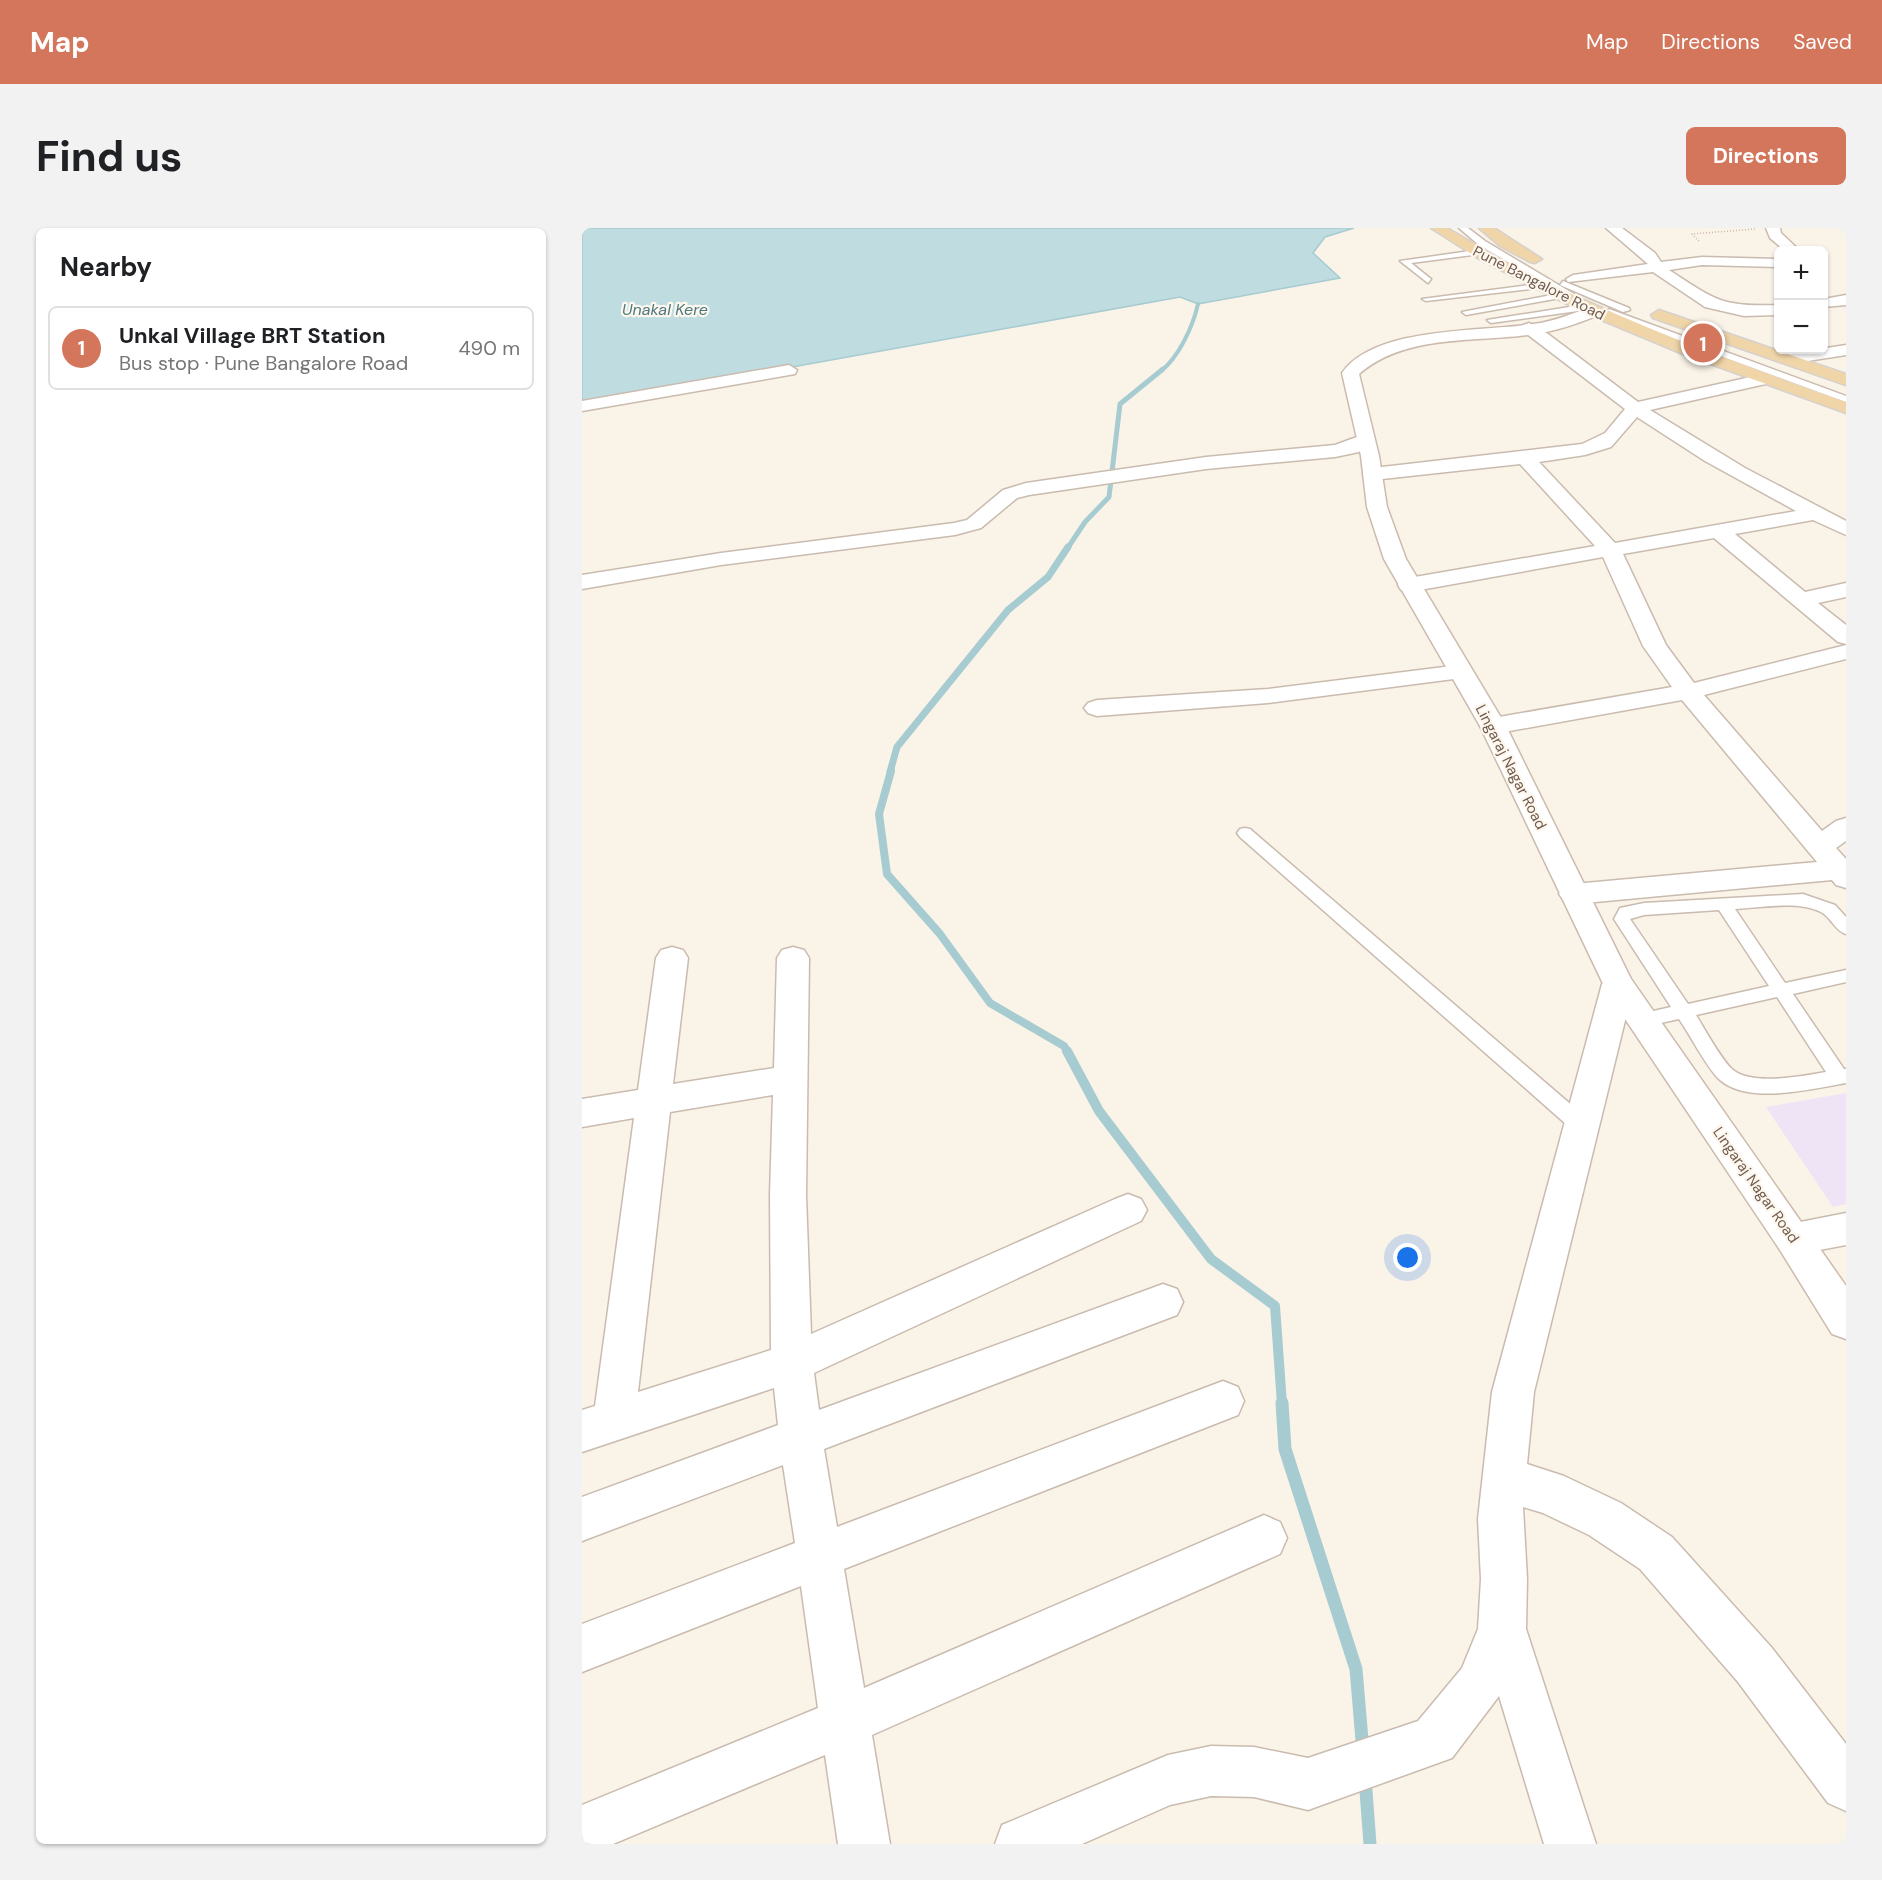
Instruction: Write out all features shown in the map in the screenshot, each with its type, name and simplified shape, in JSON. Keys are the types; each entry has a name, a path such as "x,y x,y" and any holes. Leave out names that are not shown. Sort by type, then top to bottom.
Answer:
{"main road":[{"name":"Pune Bangalore Road","path":"1438,228 1477,252 1536,279 1557,296 1587,310 1764,379 1846,408"},
{"name":"Pune Bangalore Road","path":"1486,228 1505,243 1573,279 1666,318 1846,381"}],"street":[{"path":"1613,228 1650,256 1658,269 1710,304 1744,311 1774,310"},
{"path":"1773,228 1775,235 1787,246"},
{"path":"1573,279 1658,269 1685,263 1727,261 1774,263"},
{"path":"1828,302 1846,300"},
{"name":"Lingaraj Nagar Road","path":"1587,310 1572,321 1389,348 1356,364 1350,373 1351,387 1373,474 1377,507 1389,546 1409,585 1493,726 1618,984 1793,1238 1846,1322"},
{"path":"1529,328 1635,408 1744,476 1846,529"},
{"path":"1788,359 1846,350"},
{"path":"582,406 789,370"},
{"path":"1373,474 1525,458 1585,449 1604,443 1619,430 1635,408 1764,379"},
{"path":"582,582 679,565 955,529 974,524 1010,494 1239,459 1335,452 1352,448 1365,440"},
{"path":"1525,458 1610,550 1655,646 1688,692 1842,874"},
{"path":"1409,585 1815,513"},
{"path":"1718,531 1846,637"},
{"path":"1800,600 1846,590"},
{"path":"1493,726 1688,692 1846,652"},
{"path":"1097,708 1268,696 1460,672"},
{"path":"1820,847 1846,827"},
{"path":"1574,894 1842,874"},
{"path":"672,958 654,1101 598,1426 792,1363 1128,1210"},
{"path":"793,958 788,1195 792,1363 801,1439 847,1721 864,1844"},
{"path":"1570,1844 1502,1629 1504,1580 1500,1519 1514,1392 1618,984"},
{"path":"582,1113 790,1078"},
{"path":"1793,1238 1846,1229"},
{"path":"582,1518 801,1439 1163,1302"},
{"path":"582,1648 1223,1401"},
{"path":"1505,1480 1548,1492 1605,1519 1656,1553 1755,1665 1846,1785"},
{"path":"582,1831 847,1721 1264,1538"},
{"path":"1021,1844 1168,1780 1211,1771 1254,1772 1308,1784 1434,1740 1479,1685 1502,1629"}],"lane":[{"path":"1463,228 1536,279 1606,311 1846,399"},
{"path":"1428,281 1404,261 1477,252"},
{"path":"1426,298 1536,279 1846,389"},
{"path":"1466,312 1557,296"},
{"path":"1491,320 1587,310"},
{"path":"1245,833 1582,1126"},
{"path":"1724,905 1842,1076 1779,1085 1738,1083 1726,1075 1681,1010 1622,919 1626,912 1644,909 1803,900 1829,909 1846,928"},
{"path":"1642,1020 1780,988 1846,976"}],"path":[{"path":"1727,261 1692,234 1758,228"}],"shaded area":[{"path":"1846,1093 1846,1204 1833,1207 1766,1107"}],"water":[{"name":"Unakal Kere","path":"582,228 1354,228 1325,237 1313,253 1340,278 1198,304 1180,297 582,405"}],"waterway":[{"path":"1161,371 1174,358 1184,340 1193,322 1198,304"},
{"path":"1067,549 1085,522 1109,497 1120,404 1163,369"},
{"path":"890,772 897,747 1008,610 1048,577 1068,547"},
{"path":"891,771 879,814 887,874 940,934 990,1003 1064,1046 1068,1053"},
{"path":"1067,1051 1099,1111 1211,1259 1275,1306 1282,1404"},
{"path":"1282,1403 1285,1449 1356,1669 1363,1752"},
{"path":"1365,1778 1370,1844"}],"place":[{"name":"Unkal Village BRT Station","path":"1703,343"}]}
